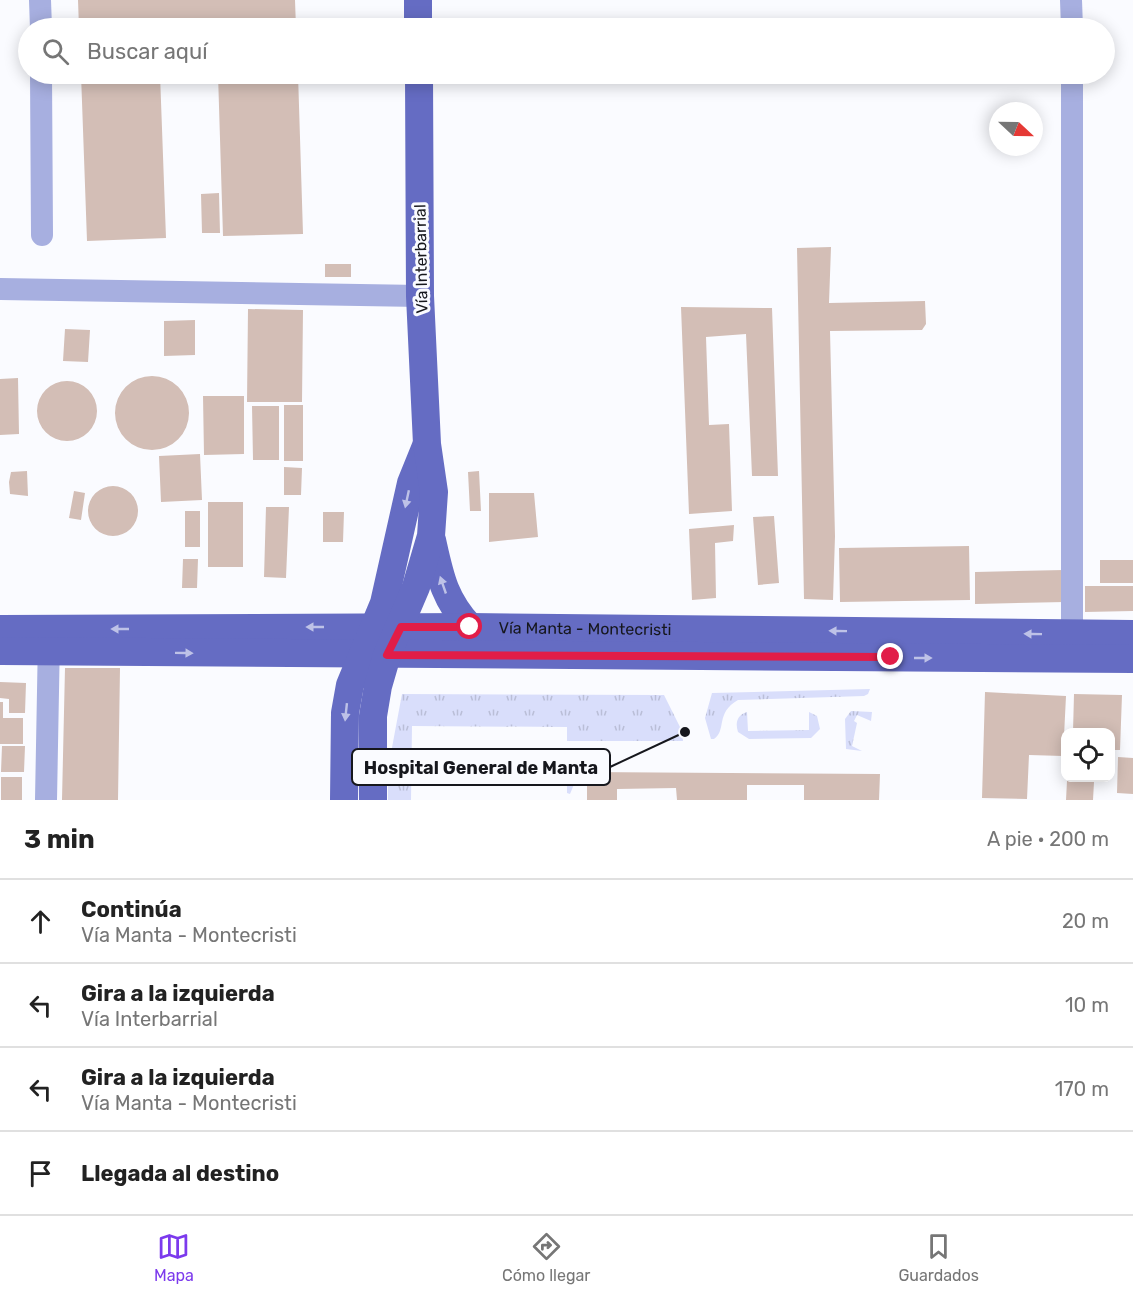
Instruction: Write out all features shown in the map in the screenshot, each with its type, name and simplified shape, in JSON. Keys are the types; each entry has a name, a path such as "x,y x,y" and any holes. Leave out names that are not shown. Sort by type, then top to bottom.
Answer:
{"main road":[{"path":"418,0 418,18"},
{"name":"Vía Interbarrial","path":"344,800 345,713 350,685 374,655 431,536 434,492 427,444 420,296 419,84"},
{"name":"Vía Interbarrial","path":"387,627 389,586 411,483 427,444"},
{"path":"431,536 451,604 470,627"},
{"name":"Vía Manta - Montecristi","path":"0,651 49,640 387,627 470,627 1073,646 1133,659"},
{"name":"Vía Manta - Montecristi","path":"0,629 49,640 374,655 1073,646 1133,634"},
{"name":"Vía Interbarrial","path":"373,800 373,716 378,686 374,655"}],"street":[{"path":"40,0 41,18"},
{"path":"1071,0 1072,18"},
{"path":"41,84 42,235"},
{"path":"1072,84 1073,646"},
{"path":"0,288 420,296"},
{"path":"46,800 49,640"}],"green space":[{"path":"870,689 864,696 738,700 726,710 720,731 714,739 711,739 705,718 712,693"},
{"path":"402,694 664,695 682,731 683,741 567,741 567,727 412,726 411,800 388,800 388,769"},
{"path":"851,711 872,712 871,721 857,715 854,721 857,723 852,746 862,751 846,749 845,719"},
{"path":"747,712 748,731 809,730 809,712 817,716 820,729 811,738 749,739 738,732 737,726 739,717"},
{"path":"567,758 585,758 570,794 567,793"}],"building":[{"path":"78,0 295,0 296,18 79,18"},
{"path":"81,84 160,84 166,238 87,241"},
{"path":"218,84 298,84 303,234 223,236"},
{"path":"219,193 220,233 202,233 201,194"},
{"path":"831,247 829,303 925,301 926,324 922,330 830,331 835,536 833,600 804,599 797,248"},
{"path":"325,264 351,264 351,277 325,277"},
{"path":"681,307 772,308 778,476 752,476 746,334 706,337 709,425 729,424 732,511 689,514"},
{"path":"248,309 303,310 302,402 247,402"},
{"path":"195,320 195,355 164,356 164,321"},
{"path":"65,329 90,330 88,362 63,361"},
{"path":"152,376 173,382 183,392 189,413 183,434 173,444 152,450 131,444 121,434 115,413 121,392 131,382"},
{"path":"18,378 19,434 0,435 0,379"},
{"path":"67,381 84,386 92,394 97,411 92,428 84,436 67,441 50,436 42,428 37,411 42,394 50,386"},
{"path":"203,396 244,396 244,454 204,455"},
{"path":"284,405 303,405 303,461 284,461"},
{"path":"252,406 279,406 279,460 253,460"},
{"path":"200,454 202,500 161,502 159,456"},
{"path":"284,467 302,468 301,495 284,495"},
{"path":"27,471 28,496 10,494 11,472"},
{"path":"479,471 481,511 470,511 468,472"},
{"path":"108,486 118,486 131,493 138,506 138,516 131,529 118,536 108,536 99,532 92,525 88,516 88,506 92,497 99,490"},
{"path":"74,491 85,493 81,520 69,518"},
{"path":"489,493 534,493 538,537 489,542"},
{"path":"208,502 243,502 243,567 208,567"},
{"path":"266,507 289,507 286,578 264,577"},
{"path":"185,511 200,511 200,547 185,547"},
{"path":"323,512 344,512 343,542 323,542"},
{"path":"774,516 779,583 758,585 753,517"},
{"path":"734,525 733,541 715,543 716,598 692,600 689,529"},
{"path":"969,546 970,600 840,602 839,548"},
{"path":"183,559 198,559 197,588 182,588"},
{"path":"1100,560 1133,560 1133,583 1100,583"},
{"path":"1064,570 1065,602 975,604 975,572"},
{"path":"1085,586 1133,586 1133,611 1085,612"},
{"path":"65,668 120,668 118,800 62,800"},
{"path":"0,682 26,683 25,713 9,713 9,699 0,698"},
{"path":"985,692 1066,696 1064,728 1061,728 1061,756 1029,755 1027,799 982,798"},
{"path":"1074,694 1122,695 1120,750 1115,750 1115,728 1073,728"},
{"path":"0,702 3,702 3,718 23,718 23,744 0,744"},
{"path":"2,746 25,746 24,772 1,772"},
{"path":"1118,757 1133,758 1133,794 1117,793"},
{"path":"587,772 880,774 879,800 804,800 804,785 747,785 747,800 677,800 676,788 617,789 617,800 587,800"},
{"path":"1,777 22,777 22,800 1,800"},
{"path":"1067,782 1094,782 1093,800 1066,800"}],"place":[{"name":"Hospital General de Manta","path":"685,732"}],"route":[{"path":"470,627 401,627 387,655 891,657"}]}
